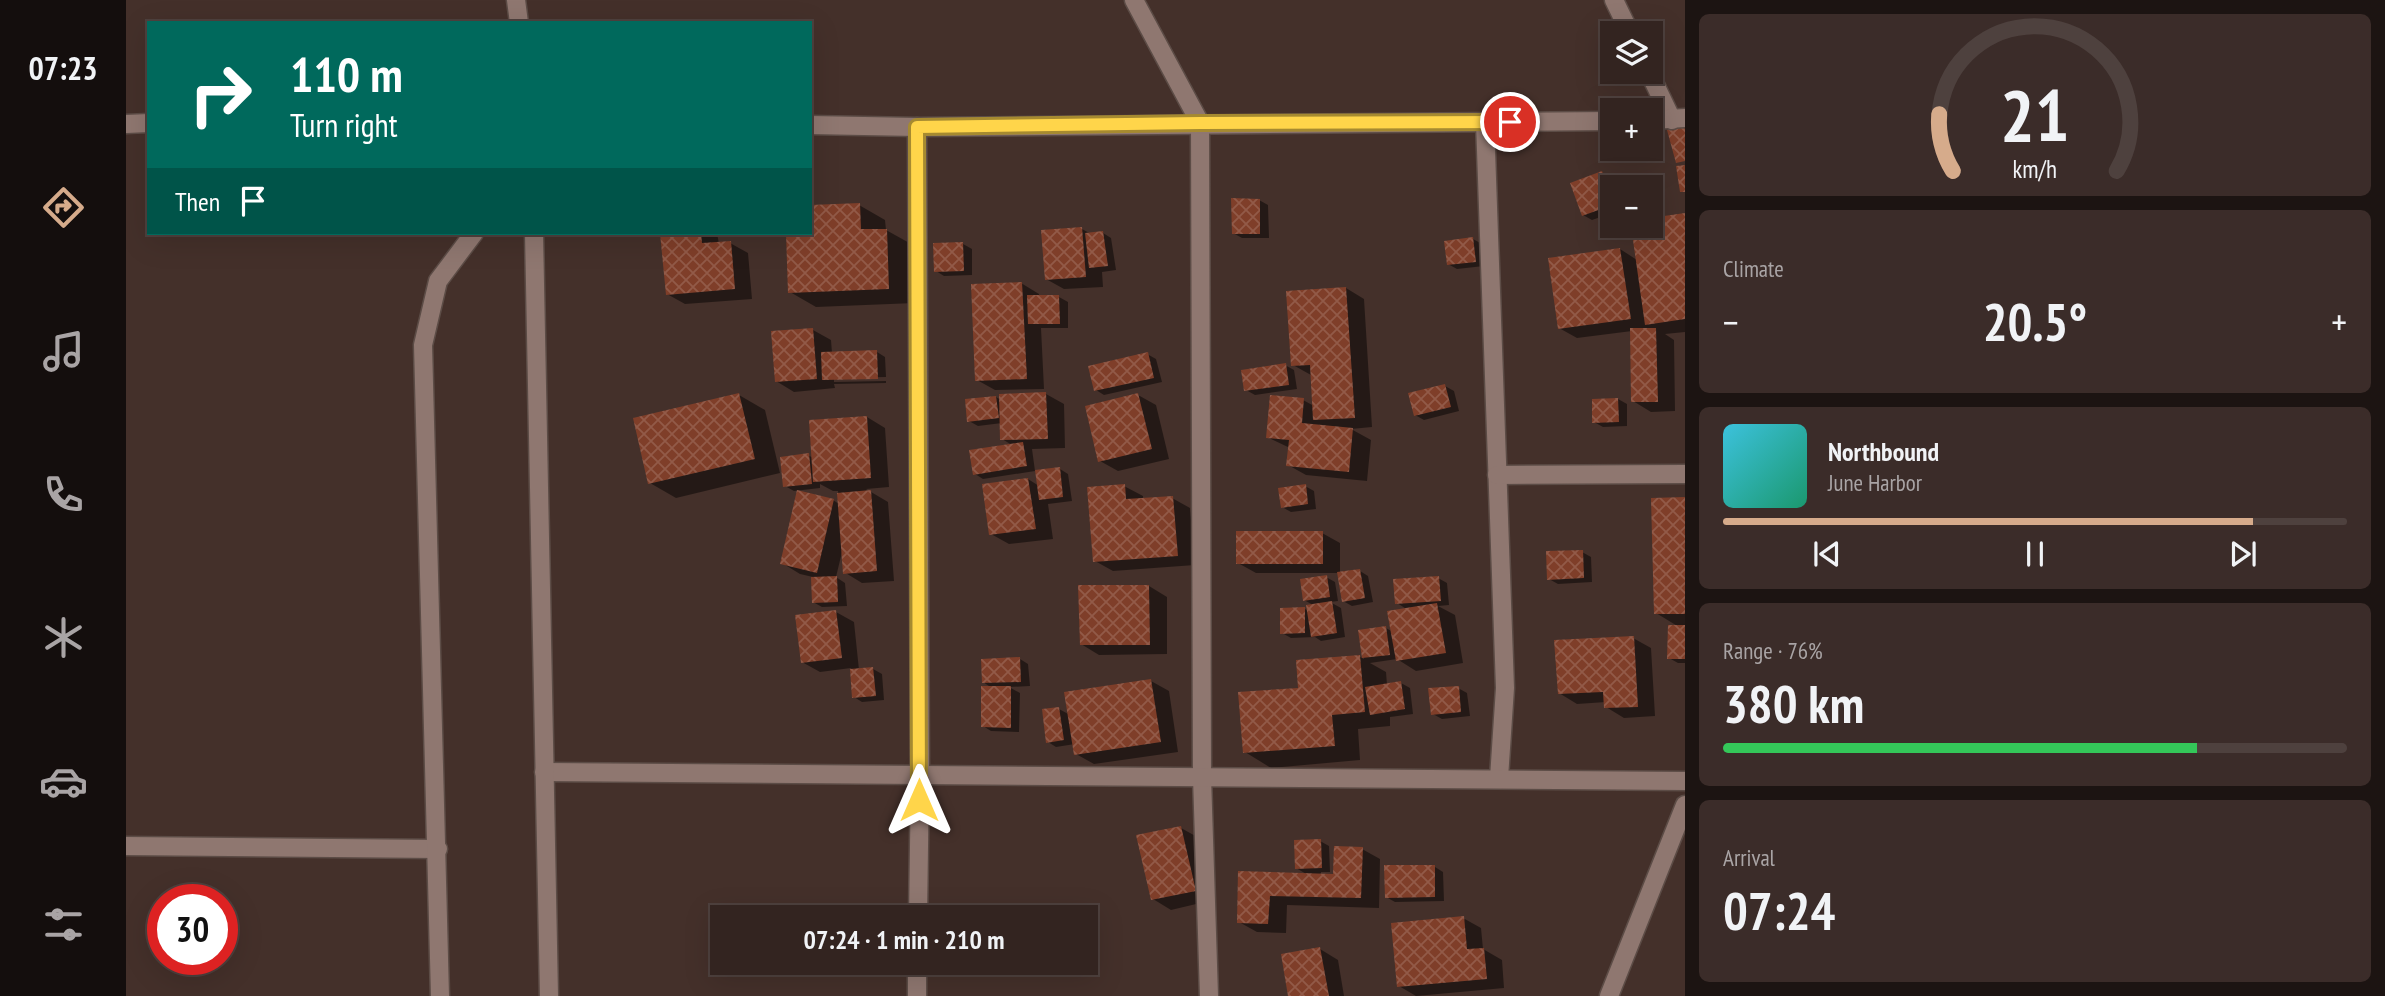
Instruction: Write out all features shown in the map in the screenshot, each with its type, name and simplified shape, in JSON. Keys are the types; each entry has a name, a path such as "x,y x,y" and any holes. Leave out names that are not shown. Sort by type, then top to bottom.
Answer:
{"street":[{"path":"516,0 519,21"},
{"path":"1134,0 1200,123 1202,777 1209,996"},
{"path":"1614,0 1624,21"},
{"path":"1656,84 1678,119"},
{"path":"812,125 917,127 1600,121"},
{"path":"1485,122 1505,688 1499,778"},
{"path":"126,124 147,123"},
{"path":"917,127 918,905"},
{"path":"440,996 423,345 438,281 472,235"},
{"path":"534,235 549,996"},
{"path":"1497,475 1685,474"},
{"path":"544,772 1685,781"},
{"path":"1609,996 1685,805"},
{"path":"126,846 438,849"},
{"path":"917,975 917,996"}],"building":[{"path":"1685,125 1685,161 1676,163 1667,130"},
{"path":"1685,165 1685,192 1680,192 1676,166"},
{"path":"1602,171 1600,209 1582,216 1570,183"},
{"path":"1231,198 1260,199 1260,234 1232,234"},
{"path":"860,203 861,229 887,229 889,289 788,293 786,235 812,235 812,205"},
{"path":"1685,213 1685,319 1645,325 1633,238 1663,238 1663,216"},
{"path":"1082,227 1086,277 1045,280 1041,230"},
{"path":"1103,231 1108,266 1089,268 1085,233"},
{"path":"660,235 701,235 702,243 731,241 735,289 666,295"},
{"path":"1473,237 1476,262 1447,265 1444,241"},
{"path":"963,242 964,271 934,272 933,243"},
{"path":"1620,248 1631,319 1558,329 1548,258"},
{"path":"1022,282 1027,379 975,381 971,284"},
{"path":"1346,287 1355,418 1313,420 1310,365 1291,366 1286,291"},
{"path":"1027,295 1059,295 1060,324 1028,324"},
{"path":"813,328 817,379 775,382 771,331"},
{"path":"1630,328 1656,328 1658,402 1631,402"},
{"path":"877,350 878,379 822,380 821,352"},
{"path":"1148,352 1154,378 1094,391 1088,366"},
{"path":"1286,363 1289,385 1244,391 1241,370"},
{"path":"1445,384 1451,407 1414,416 1408,393"},
{"path":"1046,392 1048,439 1000,440 999,394"},
{"path":"739,393 755,459 648,484 633,418"},
{"path":"1138,393 1152,449 1098,462 1085,406"},
{"path":"1270,395 1304,398 1302,423 1353,428 1349,472 1286,466 1289,440 1266,438"},
{"path":"996,396 999,418 967,422 965,399"},
{"path":"1618,398 1619,422 1592,423 1592,399"},
{"path":"867,416 871,478 813,482 809,420"},
{"path":"1023,442 1027,466 973,475 969,450"},
{"path":"809,453 812,484 783,487 780,457"},
{"path":"1060,467 1063,497 1039,500 1035,470"},
{"path":"1028,478 1036,529 989,535 982,484"},
{"path":"1125,484 1126,499 1173,496 1178,556 1093,562 1087,487"},
{"path":"1306,484 1308,504 1281,508 1278,488"},
{"path":"797,490 834,499 817,573 780,564"},
{"path":"871,490 877,571 843,574 837,493"},
{"path":"1685,497 1685,614 1654,614 1651,498"},
{"path":"1236,531 1323,531 1323,564 1236,564"},
{"path":"1583,550 1584,578 1547,580 1546,551"},
{"path":"1360,569 1365,598 1342,602 1337,572"},
{"path":"1327,575 1330,597 1303,601 1300,579"},
{"path":"837,576 838,602 812,603 811,577"},
{"path":"1439,576 1441,601 1395,604 1393,579"},
{"path":"1078,585 1149,585 1150,645 1080,645"},
{"path":"1332,601 1337,633 1311,637 1306,605"},
{"path":"1437,603 1446,653 1396,661 1387,611"},
{"path":"1305,607 1305,633 1280,634 1280,608"},
{"path":"836,610 842,658 801,663 795,615"},
{"path":"1668,625 1685,625 1685,659 1667,659"},
{"path":"1386,626 1390,655 1362,658 1358,630"},
{"path":"1634,636 1638,707 1604,708 1603,692 1558,694 1554,640"},
{"path":"1360,655 1365,712 1332,715 1335,746 1243,753 1238,692 1298,688 1296,660"},
{"path":"1020,657 1021,682 982,683 981,659"},
{"path":"873,667 876,696 852,698 850,669"},
{"path":"1151,679 1161,742 1074,755 1064,692"},
{"path":"1401,681 1405,709 1370,715 1365,687"},
{"path":"981,686 1011,686 1011,728 981,727"},
{"path":"1459,686 1461,712 1431,715 1428,688"},
{"path":"1059,707 1064,740 1046,743 1042,709"},
{"path":"1181,826 1196,891 1151,900 1136,835"},
{"path":"1321,839 1322,868 1295,869 1294,840"},
{"path":"1334,846 1363,847 1361,898 1270,896 1268,924 1237,923 1238,871 1333,874"},
{"path":"1384,865 1435,865 1435,897 1385,898"},
{"path":"1464,916 1467,949 1484,948 1487,979 1397,987 1391,923"},
{"path":"1320,947 1329,996 1288,996 1281,954"}],"route":[{"path":"919,800 917,127 1510,122"}]}
